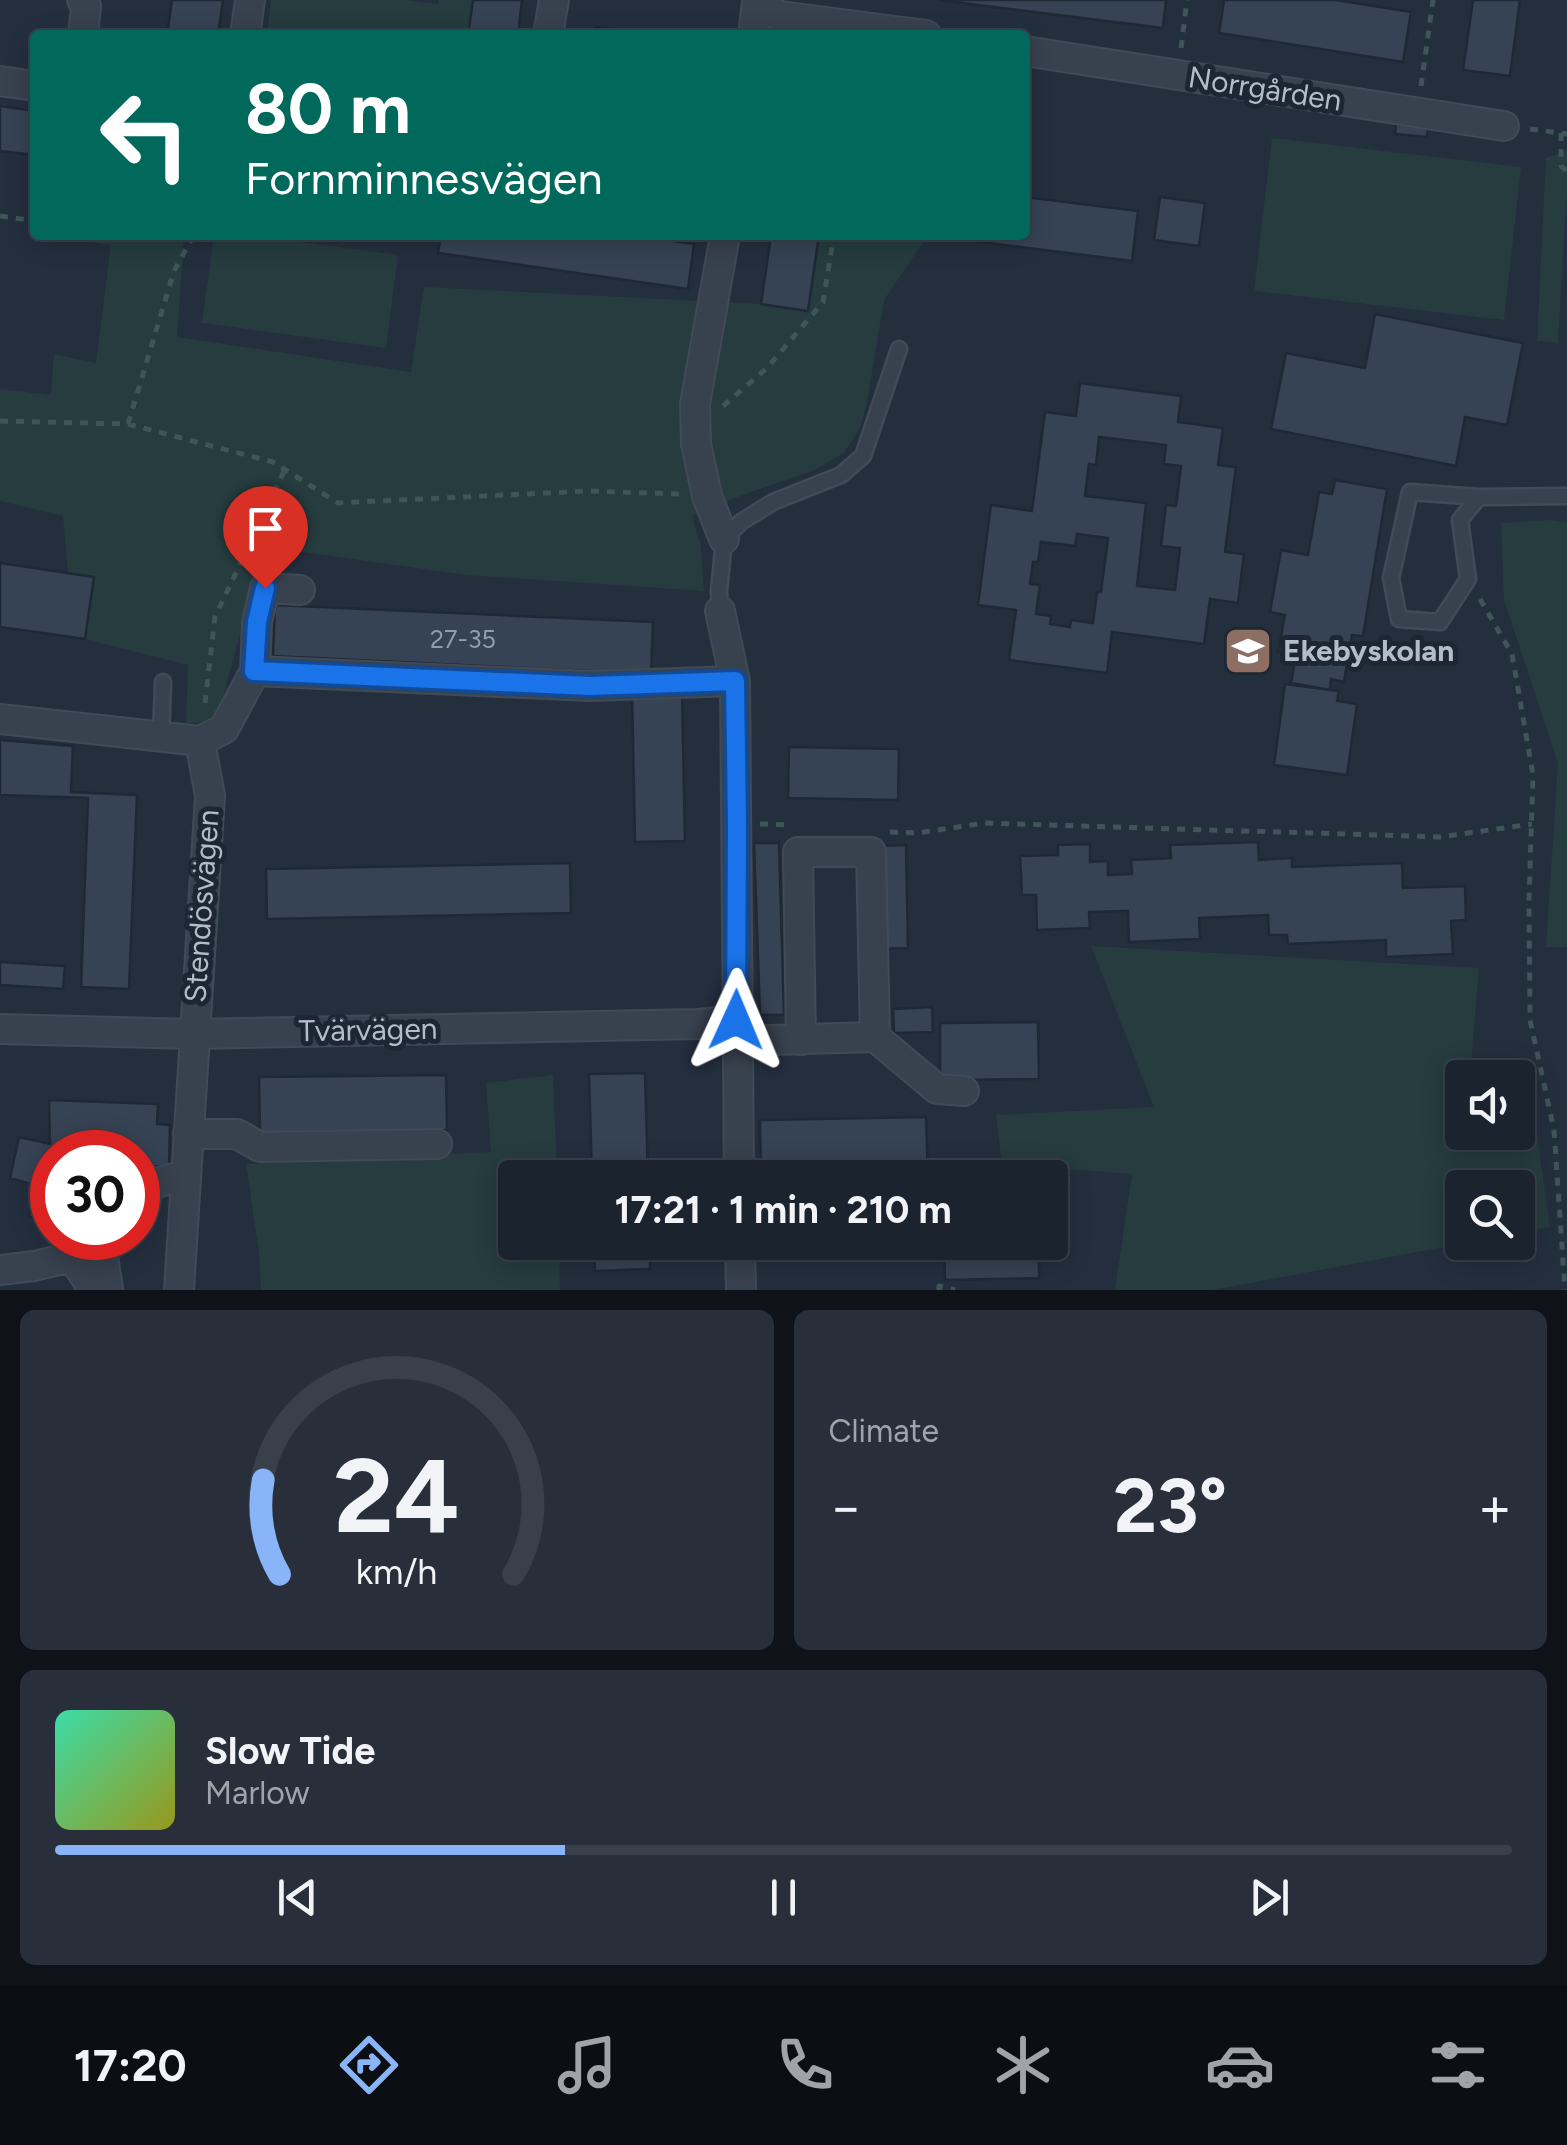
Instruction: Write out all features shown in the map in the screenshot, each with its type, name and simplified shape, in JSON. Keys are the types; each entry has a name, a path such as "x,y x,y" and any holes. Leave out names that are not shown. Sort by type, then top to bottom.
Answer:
{"street":[{"path":"82,0 86,6 84,30"},
{"path":"246,30 250,0"},
{"path":"549,30 554,0"},
{"path":"753,30 757,1 780,16 888,30"},
{"name":"Norrgården","path":"1030,52 1504,126"},
{"path":"0,82 30,85"},
{"path":"724,240 695,404 696,444 707,496 724,539"},
{"path":"0,719 200,741 224,729 254,671 257,622 265,588 300,590"},
{"path":"720,610 735,681 739,1160"},
{"path":"254,671 590,686 735,681"},
{"name":"Stendösvägen","path":"178,1290 210,796 200,741"},
{"path":"802,1040 798,852 871,852 875,1037 937,1090 964,1091"},
{"name":"Tvärvägen","path":"0,1029 194,1034 700,1024 802,1040 875,1037"},
{"path":"188,1134 237,1134 260,1147 438,1144"},
{"path":"160,1182 185,1175"},
{"path":"0,1270 34,1260"},
{"path":"83,1260 94,1290"},
{"path":"104,1260 108,1290"},
{"path":"740,1260 741,1290"}],"lane":[{"path":"720,610 724,539 741,522 773,502 840,475 863,456 899,349"},
{"path":"1479,498 1460,520 1468,579 1440,622 1400,618 1390,578 1410,492 1479,498 1567,496"},
{"path":"161,737 164,682"}],"path":[{"path":"1177,76 1187,0"},
{"path":"1416,114 1433,0"},
{"path":"1504,126 1564,133 1561,166 1567,171"},
{"path":"0,216 30,221"},
{"path":"128,424 174,271 191,240"},
{"path":"695,404 722,407 767,368 823,302 833,240"},
{"path":"0,421 128,424 273,462 338,503 588,490 707,496"},
{"path":"1468,579 1512,654 1533,775 1530,1020 1554,1130 1565,1290"},
{"path":"737,822 791,826"},
{"path":"882,831 918,834 984,824 1440,836 1532,824"},
{"path":"939,1290 939,1286 956,1290"}],"green space":[{"path":"271,0 404,0 439,4 439,0 473,0 469,30 268,30"},
{"path":"1272,138 1521,167 1504,320 1254,291"},
{"path":"1567,150 1558,343 1537,341 1546,158"},
{"path":"78,240 184,240 177,337 411,372 424,287 761,304 815,240 925,240 884,300 867,402 860,428 844,453 812,471 692,516 701,547 704,591 466,575 282,549 275,574 256,576 216,722 186,723 188,665 85,639 94,577 68,573 63,516 0,501 0,389 51,395 54,354 96,363 111,245"},
{"path":"213,240 286,240 398,255 386,348 202,323"},
{"path":"1567,522 1567,947 1546,947 1558,763 1504,600 1501,523"},
{"path":"1091,946 1479,968 1471,1060 1445,1060 1445,1150 1535,1150 1537,1136 1550,1227 1535,1230 1535,1170 1445,1170 1445,1247 1212,1290 1115,1290 1132,1174 1068,1169 1068,1160 1002,1160 996,1115 1154,1107"},
{"path":"553,1075 556,1160 498,1160 498,1260 559,1260 560,1290 261,1290 246,1164 491,1152 486,1083"}],"building":[{"path":"172,0 223,0 219,30 168,30"},
{"path":"473,0 522,0 519,30 469,30"},
{"path":"938,0 1166,0 1163,28"},
{"path":"1224,0 1336,0 1411,12 1403,62 1219,33"},
{"path":"1473,0 1520,0 1510,76 1463,70"},
{"path":"0,106 30,110 30,154 0,151"},
{"path":"1396,124 1428,127 1427,137 1395,134"},
{"path":"1160,197 1205,203 1199,246 1154,240"},
{"path":"1030,198 1138,211 1132,261 965,240 1030,240"},
{"path":"440,240 667,240 694,244 688,289 438,253"},
{"path":"770,240 818,240 808,311 761,304"},
{"path":"1375,314 1523,343 1507,425 1465,417 1456,466 1271,429 1286,353 1365,368"},
{"name":"Ekebyskolan","path":"1080,383 1181,396 1178,422 1223,428 1218,465 1236,467 1225,552 1244,554 1238,603 1210,599 1204,644 1112,632 1107,673 1009,660 1016,610 978,605 991,505 1032,511 1045,412 1076,416","holes":["1099,437 1166,445 1164,464 1181,466 1176,506 1166,505 1161,546 1180,548 1175,590 1137,586 1146,503 1085,496 1089,464 1096,465","1077,534 1108,538 1093,623 1071,620 1070,627 1050,624 1051,616 1036,614 1040,585 1030,584 1033,562 1038,562 1041,542 1075,546"]},
{"path":"1335,480 1387,489 1363,636 1352,635 1344,682 1331,679 1330,690 1291,683 1296,655 1278,652 1285,615 1270,612 1281,550 1308,555 1319,492 1332,494"},
{"path":"0,563 94,577 85,639 0,627"},
{"path":"275,605 653,622 651,674 273,656"},
{"path":"1285,684 1339,691 1337,701 1357,704 1347,775 1274,765"},
{"path":"682,691 685,841 635,842 632,692"},
{"path":"0,740 73,746 71,792 137,795 129,989 81,987 88,798 0,795"},
{"path":"789,747 899,749 898,800 788,798"},
{"path":"1258,842 1259,860 1292,858 1292,867 1402,863 1403,888 1465,886 1466,920 1451,921 1453,954 1386,957 1386,940 1288,944 1287,935 1269,935 1268,915 1199,918 1200,939 1129,942 1128,911 1089,912 1090,928 1037,930 1036,895 1022,895 1020,856 1058,855 1058,845 1090,844 1090,862 1108,861 1108,875 1132,874 1131,860 1171,858 1170,845"},
{"path":"754,843 779,843 784,1015 760,1015"},
{"path":"906,845 908,948 878,949 876,846"},
{"path":"570,863 571,913 267,919 266,869"},
{"path":"0,962 65,966 63,989 0,985"},
{"path":"932,1007 933,1032 894,1033 893,1009"},
{"path":"1038,1022 1039,1079 940,1080 940,1023"},
{"path":"645,1073 647,1160 591,1160 589,1074"},
{"path":"446,1075 447,1130 260,1133 259,1077"},
{"path":"49,1100 158,1104 157,1124 170,1125 169,1166 160,1166 160,1130 50,1130"},
{"path":"926,1117 927,1160 761,1160 760,1120"},
{"path":"19,1137 30,1139 30,1184 10,1178"},
{"path":"595,1260 650,1260 650,1269 595,1271"},
{"path":"944,1260 1039,1260 1039,1278 945,1280"}],"place":[{"name":"Ekebyskolan","path":"1248,651"}],"route":[{"path":"265,588 257,622 254,671 590,686 735,681 736,1020"}]}
